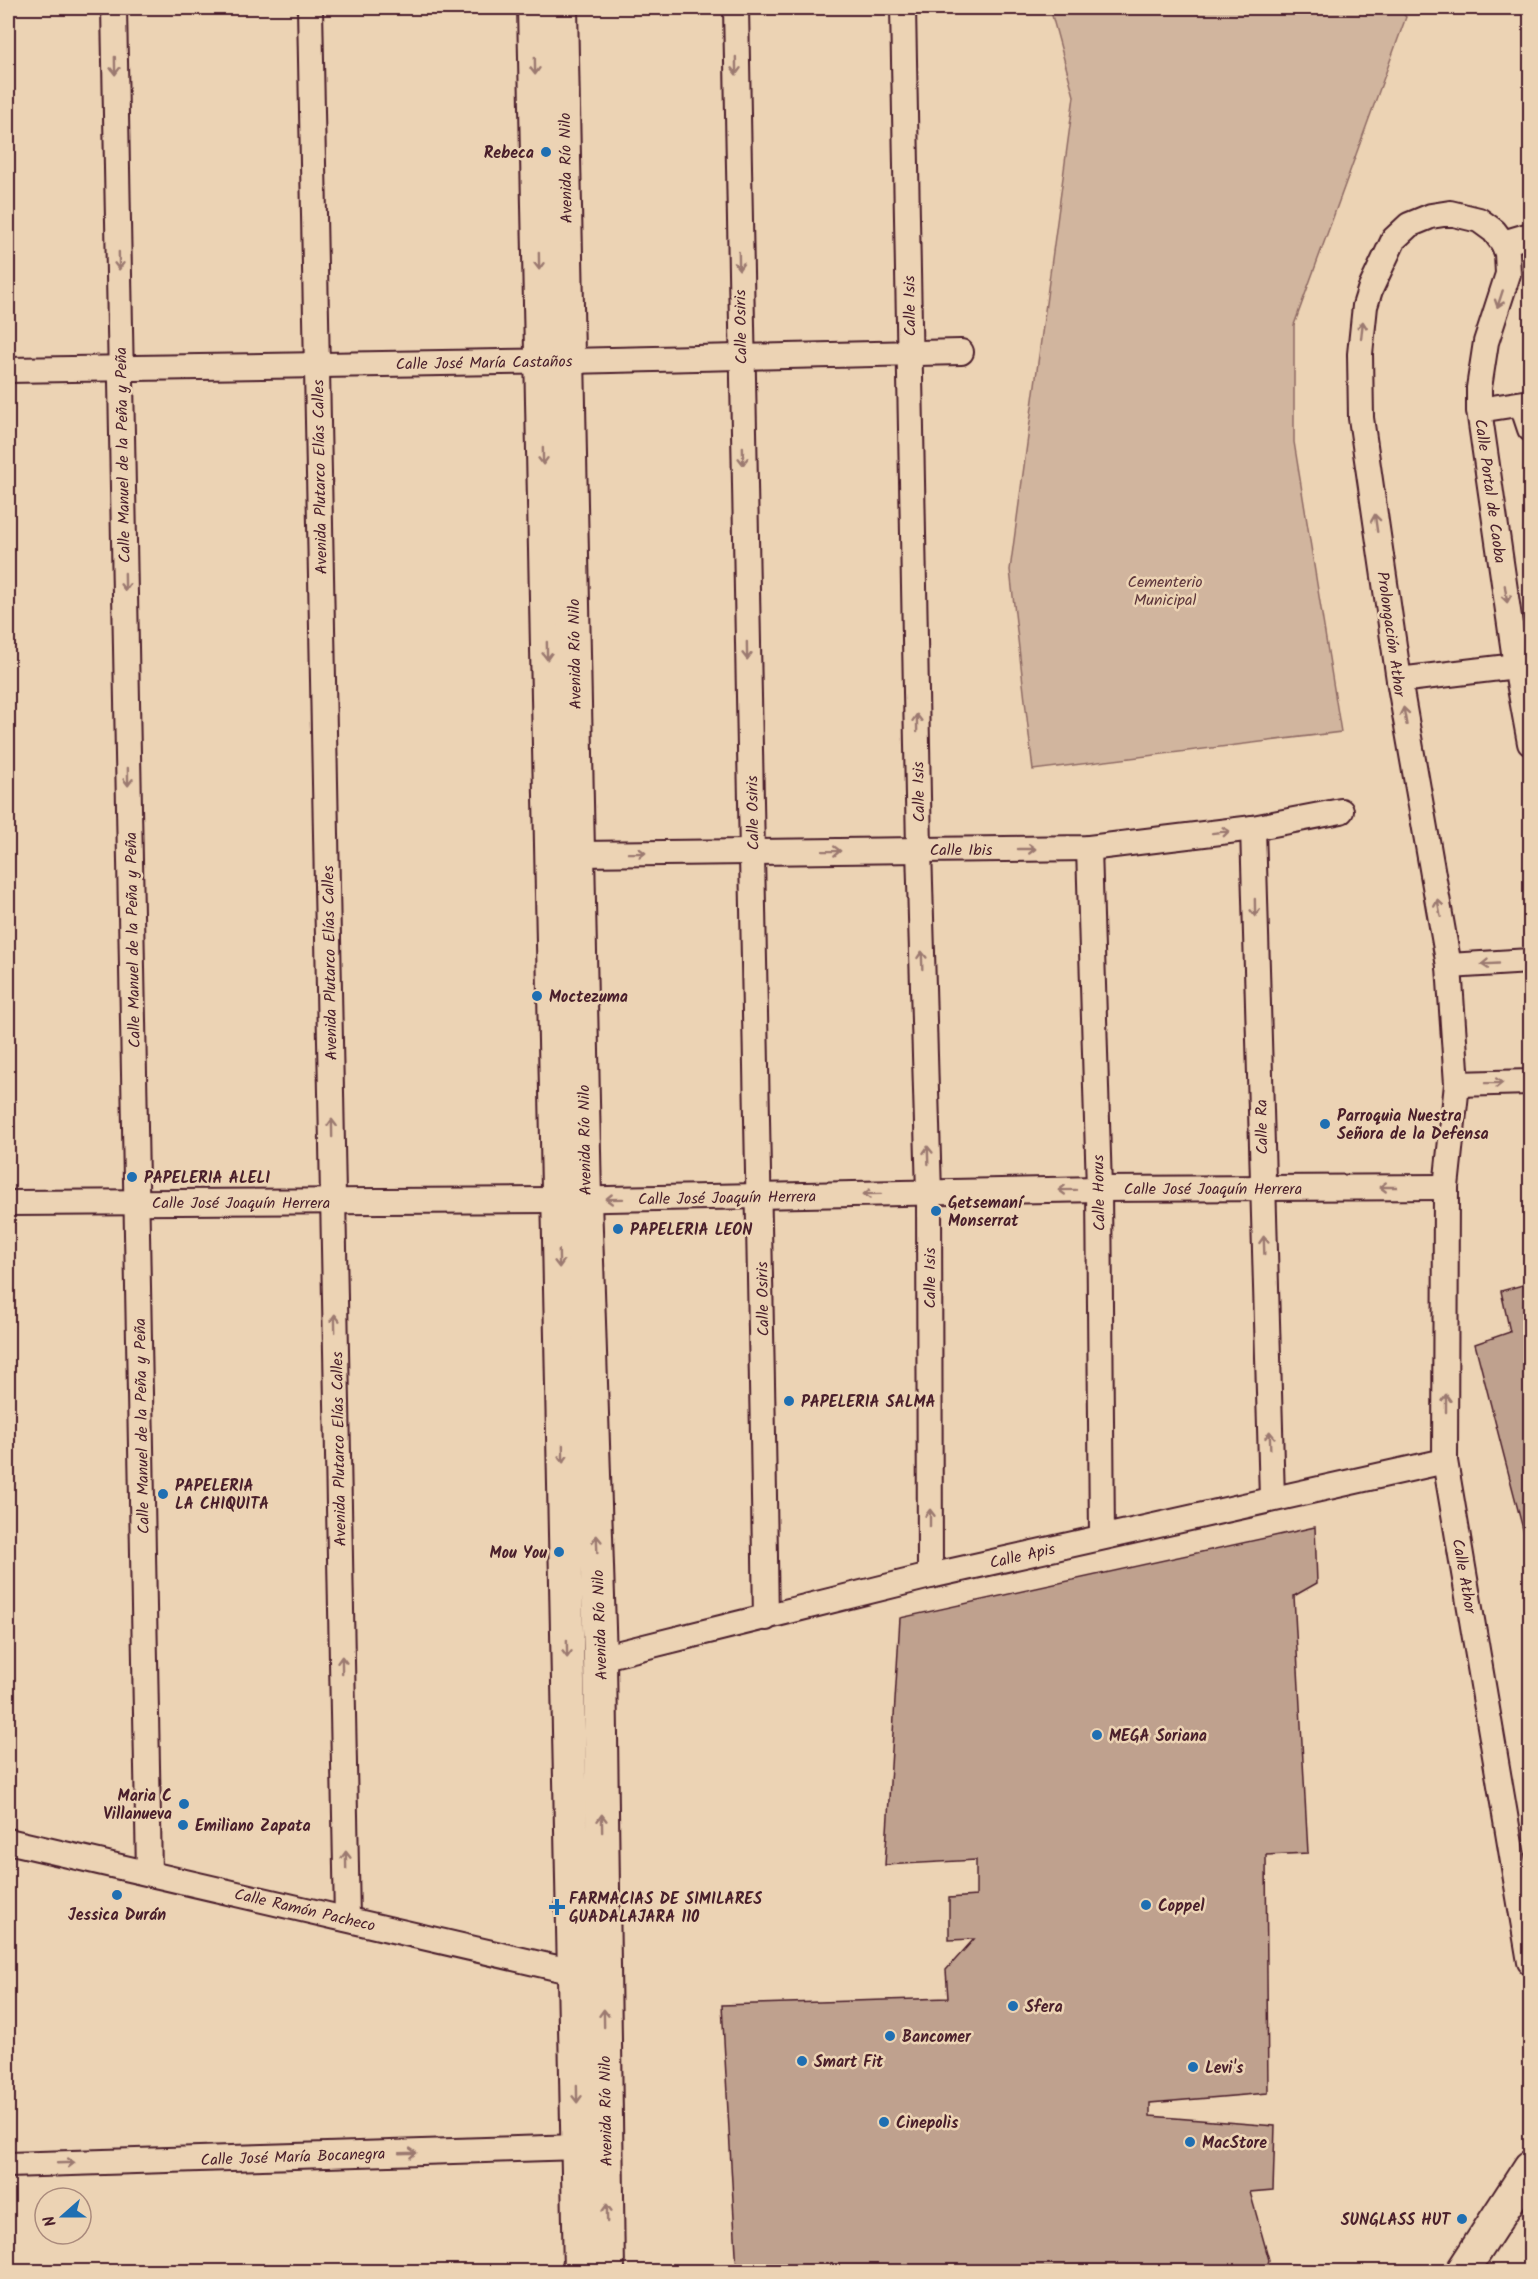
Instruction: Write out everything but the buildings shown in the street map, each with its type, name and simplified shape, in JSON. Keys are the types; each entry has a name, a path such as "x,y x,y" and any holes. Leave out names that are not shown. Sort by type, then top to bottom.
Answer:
{"main road":[{"name":"Avenida Río Nilo","path":"534,8 555,361 578,854 572,1200 600,1658 589,1973 578,2147 580,2271"},
{"name":"Avenida Río Nilo","path":"561,8 555,361 572,1200 589,1973 608,2271"},
{"path":"1462,2271 1530,2167"},
{"path":"1481,2271 1530,2198"}],"street":[{"name":"Calle Manuel de la Peña y Peña","path":"114,8 149,1874"},
{"name":"Avenida Plutarco Elías Calles","path":"310,8 347,1919"},
{"name":"Calle Osiris","path":"736,8 740,357 753,852 766,1618"},
{"name":"Calle Isis","path":"903,8 919,849 929,1193 930,1576"},
{"name":"Prolongación Athor","path":"1446,1187 1457,1084 1449,966 1399,680 1361,418 1360,354 1365,306 1394,239 1401,231 1419,220 1439,214 1464,216 1479,220 1494,231 1503,243"},
{"path":"1503,243 1530,235"},
{"name":"Calle Portal de Caoba","path":"1503,243 1507,254 1508,274 1486,342 1479,388 1479,410 1516,666 1530,742"},
{"name":"Calle José María Castaños","path":"8,370 961,352"},
{"path":"1479,410 1526,404 1530,429"},
{"path":"1399,680 1516,666"},
{"name":"Calle Ibis","path":"578,854 1089,848 1253,828 1341,811"},
{"name":"Calle Ra","path":"1253,828 1272,1498"},
{"name":"Calle Horus","path":"1089,848 1099,1189 1102,1537"},
{"path":"1449,966 1530,961"},
{"path":"1457,1084 1530,1082"},
{"name":"Calle José Joaquín Herrera","path":"8,1203 572,1200 1099,1189 1446,1187"},
{"name":"Calle Athor","path":"1446,1187 1445,1461 1530,1962"},
{"name":"Calle Apis","path":"600,1658 930,1576 1445,1461"},
{"name":"Calle Ramón Pacheco","path":"8,1841 589,1973"},
{"name":"Calle José María Bocanegra","path":"8,2165 578,2147"}],"green space":[{"name":"Cementerio Municipal","path":"1050,8 1398,8 1406,17 1294,325 1294,442 1341,732 1033,770 1010,570 1074,96"}],"place":[{"name":"Rebeca","path":"546,152"},
{"name":"Moctezuma","path":"537,996"},
{"name":"Parroquia Nuestra Señora de la Defensa","path":"1325,1124"},
{"name":"PAPELERIA ALELI","path":"132,1177"},
{"name":"Getsemaní Monserrat","path":"936,1211"},
{"name":"PAPELERIA LEON","path":"618,1229"},
{"name":"PAPELERIA SALMA","path":"789,1401"},
{"name":"PAPELERIA LA CHIQUITA","path":"163,1494"},
{"name":"Mou You","path":"559,1552"},
{"name":"MEGA Soriana","path":"1097,1735"},
{"name":"Maria C Villanueva","path":"184,1804"},
{"name":"Emiliano Zapata","path":"183,1825"},
{"name":"Jessica Durán","path":"117,1895"},
{"name":"Coppel","path":"1146,1905"},
{"name":"FARMACIAS DE SIMILARES GUADALAJARA 110","path":"557,1907"},
{"name":"Sfera","path":"1013,2006"},
{"name":"Bancomer","path":"890,2036"},
{"name":"Smart Fit","path":"802,2061"},
{"name":"Levi's","path":"1193,2067"},
{"name":"Cinepolis","path":"884,2122"},
{"name":"MacStore","path":"1190,2142"},
{"name":"SUNGLASS HUT","path":"1462,2219"}]}
